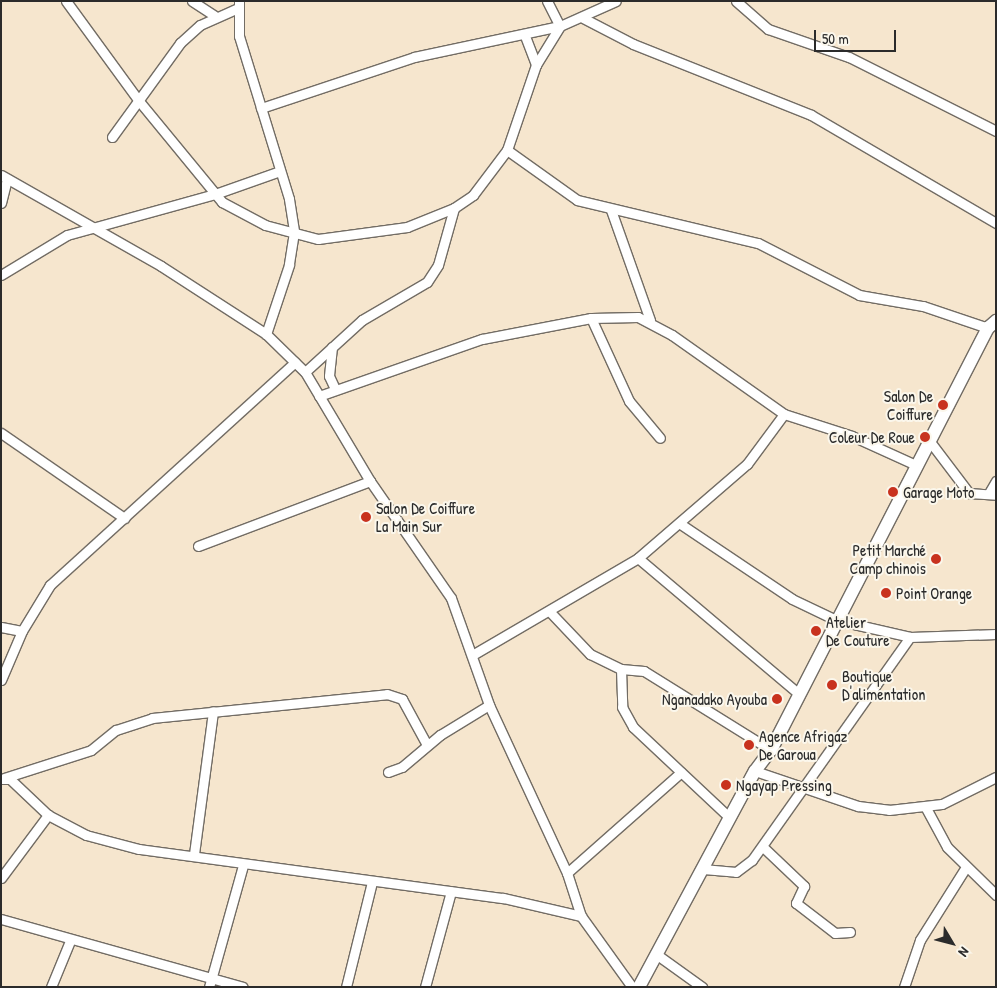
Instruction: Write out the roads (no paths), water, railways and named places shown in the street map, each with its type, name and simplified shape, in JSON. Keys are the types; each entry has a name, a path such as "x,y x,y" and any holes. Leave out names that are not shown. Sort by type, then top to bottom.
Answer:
{"main road":[{"path":"638,987 755,771 771,750 798,693 992,324"}],"street":[{"path":"66,1 138,101 215,194 237,213 318,239 391,232 454,208 488,179 507,150 536,65 560,26"},
{"path":"192,1 215,16"},
{"path":"261,108 414,57 525,36 560,26 583,18 616,1"},
{"path":"736,1 768,29 849,57 996,131"},
{"path":"546,3 560,26"},
{"path":"112,137 171,52 215,16 239,4 238,36 280,171 294,232 289,265 266,334"},
{"path":"583,18 633,44 803,111 996,222"},
{"path":"525,36 536,65"},
{"path":"507,150 577,200 611,210 758,243 859,295 923,306 992,324"},
{"path":"1,275 67,235 96,225 215,194 280,171"},
{"path":"1,204 4,177 62,213 96,225 126,249 161,266 266,334 305,372 370,481 446,588 474,654 489,705 567,873 581,916 632,987"},
{"path":"305,372 362,320 427,282 438,265 454,208"},
{"path":"611,210 650,320"},
{"path":"591,318 629,401 660,438"},
{"path":"319,396 482,339 591,318 650,320 784,414 852,436 918,466"},
{"path":"332,347 329,376 335,389"},
{"path":"1,680 22,631 50,585 295,362"},
{"path":"474,654 551,613 638,558 747,464 784,414"},
{"path":"1,433 124,518"},
{"path":"931,443 969,493 992,494 996,481"},
{"path":"198,546 370,481"},
{"path":"679,523 783,594 836,620 910,637 995,636"},
{"path":"638,558 798,693"},
{"path":"551,613 590,654 621,669 644,671 771,750"},
{"path":"1,627 22,631"},
{"path":"703,869 736,872 763,848 910,637"},
{"path":"621,669 627,718 730,818"},
{"path":"427,745 395,695 213,711 134,723 116,730 92,750 1,778 10,779 48,815 86,835 130,847 194,854 243,865 451,891 581,916"},
{"path":"388,772 402,767 427,745 489,705"},
{"path":"194,854 213,711"},
{"path":"755,771 802,790 872,809 926,808 959,798 996,777"},
{"path":"567,873 681,772"},
{"path":"926,808 940,837 966,867 996,895"},
{"path":"1,878 48,815"},
{"path":"763,848 804,886 796,903 835,933 850,932"},
{"path":"209,987 243,865"},
{"path":"904,987 924,932 966,867"},
{"path":"346,987 372,882"},
{"path":"424,987 451,891"},
{"path":"1,919 70,941 213,976 243,987"},
{"path":"51,987 70,941"},
{"path":"656,954 702,987"}],"place":[{"name":"Salon De Coiffure","path":"943,405"},
{"name":"Coleur De Roue","path":"925,437"},
{"name":"Garage Moto","path":"893,492"},
{"name":"Salon De Coiffure La Main Sur","path":"366,517"},
{"name":"Petit Marché Camp chinois","path":"936,559"},
{"name":"Point Orange","path":"886,593"},
{"name":"Atelier De Couture","path":"816,631"},
{"name":"Boutique D'alimentation","path":"832,685"},
{"name":"Nganadako Ayouba","path":"777,699"},
{"name":"Agence Afrigaz De Garoua","path":"749,745"},
{"name":"Ngayap Pressing","path":"726,785"}]}
